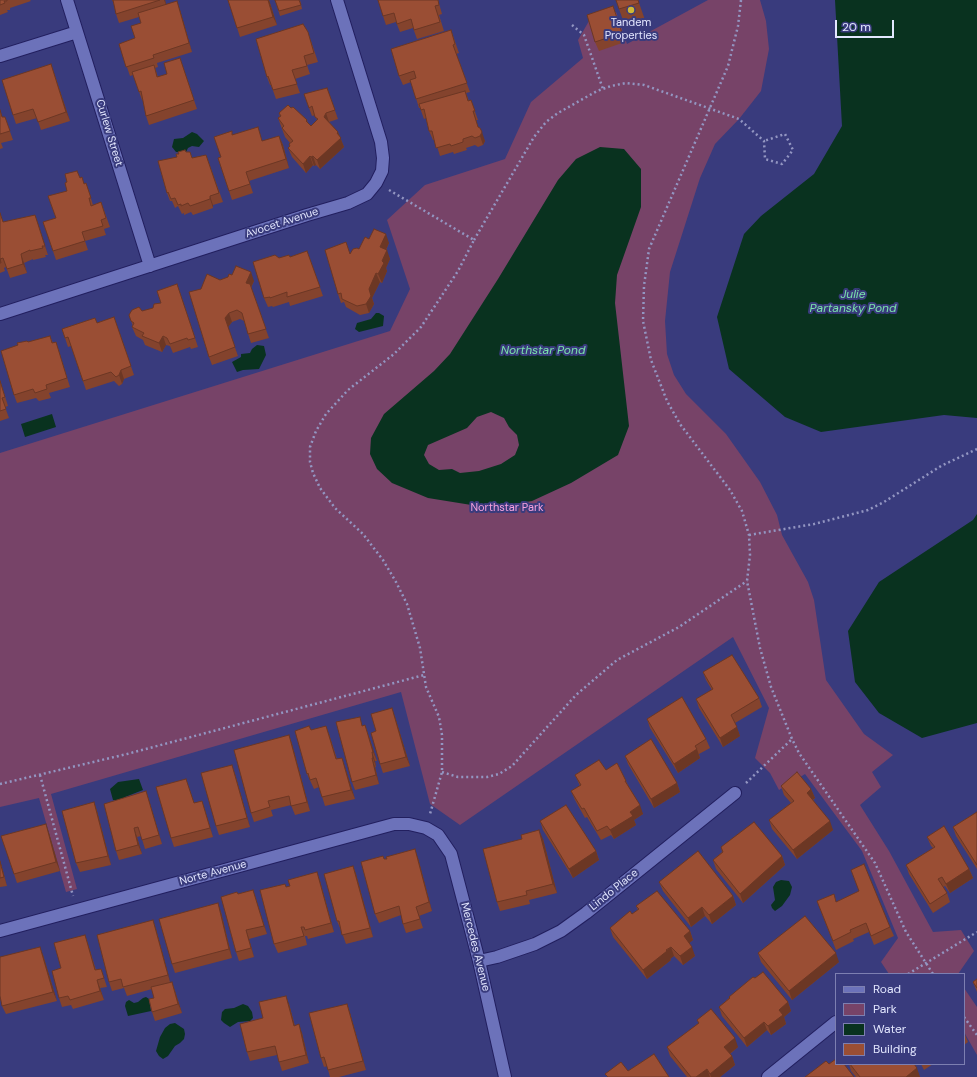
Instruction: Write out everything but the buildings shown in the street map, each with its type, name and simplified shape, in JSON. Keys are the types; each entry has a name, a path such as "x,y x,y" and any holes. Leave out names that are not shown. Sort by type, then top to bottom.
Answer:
{"street":[{"name":"Curlew Street","path":"67,0 150,266"},
{"name":"Avocet Avenue","path":"0,314 307,214 348,203 366,194 376,183 382,171 384,158 381,142 337,0"},
{"path":"0,56 77,32"},
{"name":"Lindo Place","path":"479,961 497,957 535,944 561,931 735,793"},
{"name":"Norte Avenue","path":"0,931 394,824 409,824 426,828"},
{"name":"Mercedes Avenue","path":"426,828 438,835 451,854 479,961 505,1077"},
{"path":"768,1077 835,1023"}],"path":[{"path":"741,0 738,26 728,66 649,249 644,286 643,321 651,360 667,401 680,424 730,490 742,511 749,535 750,555 748,582 760,648 771,687 792,739 799,753 875,863 906,932 932,973"},
{"path":"572,25 584,35 603,89"},
{"path":"426,828 442,772 442,734 439,717 426,687 417,634 405,598 382,560 363,534 335,508 320,488 312,473 310,447 316,430 326,414 348,390 394,354 421,327 458,271 474,240 534,136 546,122 558,113 603,89 626,83 644,85 739,119 764,140 764,159 782,164 794,150 785,134 764,140"},
{"path":"376,183 474,240"},
{"path":"749,535 814,524 868,510 884,502 941,466 977,449"},
{"path":"973,450 977,453"},
{"path":"442,772 458,777 470,778 487,777 499,774 506,770 512,766 576,695 617,660 679,627 748,582"},
{"path":"0,784 127,754 424,675"},
{"path":"735,793 792,739"},
{"path":"40,775 76,911"},
{"path":"910,973 977,932"},
{"path":"965,1018 977,1035"}],"green space":[{"name":"Northstar Park","path":"708,0 760,0 766,21 769,49 761,91 739,119 715,144 700,178 670,272 665,321 667,354 674,375 686,394 726,434 760,482 777,515 782,535 808,582 814,600 826,680 864,734 893,755 872,772 881,787 860,805 889,851 933,932 961,930 974,951 959,973 888,973 881,962 898,938 862,851 805,774 779,790 770,773 755,758 769,708 733,637 460,825 430,804 401,692 51,794 77,889 66,892 39,798 0,807 0,453 390,331 410,289 387,220 425,185 505,159 531,102 583,58 578,40 589,21 616,12 627,44"},
{"path":"965,989 977,1007 977,1055 965,1034"}],"water":[{"name":"Julie Partansky Pond","path":"835,0 977,0 977,418 944,415 821,432 785,417 729,369 717,317 744,234 761,216 814,174 842,126"},
{"path":"192,132 197,134 204,141 199,147 192,146 188,148 186,152 176,152 172,147 174,139 183,138"},
{"name":"Northstar Pond","path":"600,147 624,149 641,169 641,207 617,275 615,303 629,426 618,455 571,483 532,501 490,508 428,498 392,483 377,469 370,454 371,438 384,414 434,371 450,354 498,279 558,180 576,159","holes":["491,412 504,418 509,427 517,435 519,445 515,455 501,464 479,471 460,473 452,469 439,470 429,464 424,455 428,445 467,428 477,417"]},
{"path":"376,313 384,316 383,326 359,332 355,329 357,323 371,319"},
{"path":"257,345 264,346 266,355 259,369 237,372 232,362 241,357 241,354 250,353"},
{"path":"52,414 56,427 25,437 21,424"},
{"path":"977,514 977,723 922,738 879,713 855,682 848,631 879,582 973,520"},
{"path":"139,779 143,790 125,797 123,800 113,800 110,789 118,782"},
{"path":"781,880 789,881 792,887 790,895 782,906 775,911 771,905 775,900 773,887 776,882"},
{"path":"146,997 149,999 151,1011 128,1016 125,1006 126,1002 129,1000 134,1003 138,1002"},
{"path":"243,1004 248,1006 252,1012 253,1018 250,1021 238,1022 230,1027 221,1020 222,1012 225,1009 234,1008"},
{"path":"175,1023 184,1029 184,1039 175,1046 168,1056 163,1059 156,1051 160,1037 165,1028 170,1024"}],"place":[{"name":"Tandem Properties","path":"631,10"}]}
